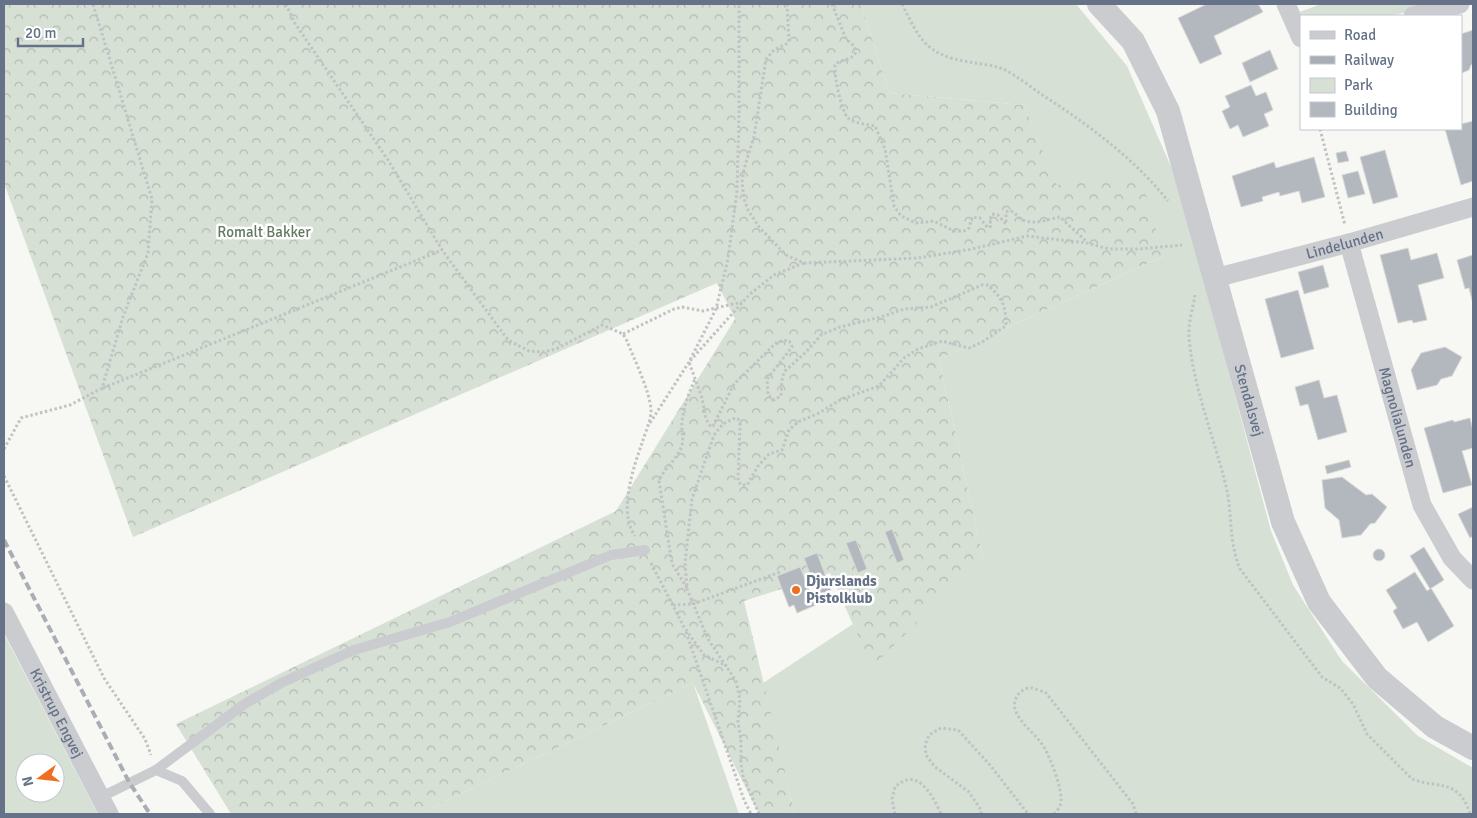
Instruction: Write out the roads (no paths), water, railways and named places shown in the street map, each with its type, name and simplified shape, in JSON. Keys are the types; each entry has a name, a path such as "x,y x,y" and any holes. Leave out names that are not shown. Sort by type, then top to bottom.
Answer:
{"street":[{"name":"Stendalsvej","path":"1099,4 1133,41 1168,111 1283,522 1319,602 1377,678 1435,727 1473,748"},
{"path":"1286,4 1300,36"},
{"path":"1417,15 1460,4"},
{"name":"Lindelunden","path":"1215,278 1349,243 1473,207"},
{"name":"Magnolialunden","path":"1349,243 1422,505 1452,558 1473,580"},
{"name":"Kristrup Engvej","path":"4,612 108,814"}],"lane":[{"path":"99,798 156,770 246,703 282,682 354,650 450,622 611,555 645,550"},
{"path":"156,770 182,781 210,814"}],"railway":[{"path":"4,540 129,782 150,814"}],"place":[{"name":"Djurslands Pistolklub","path":"796,590"}],"park label":[{"name":"Romalt Bakker","path":"264,232"}]}
